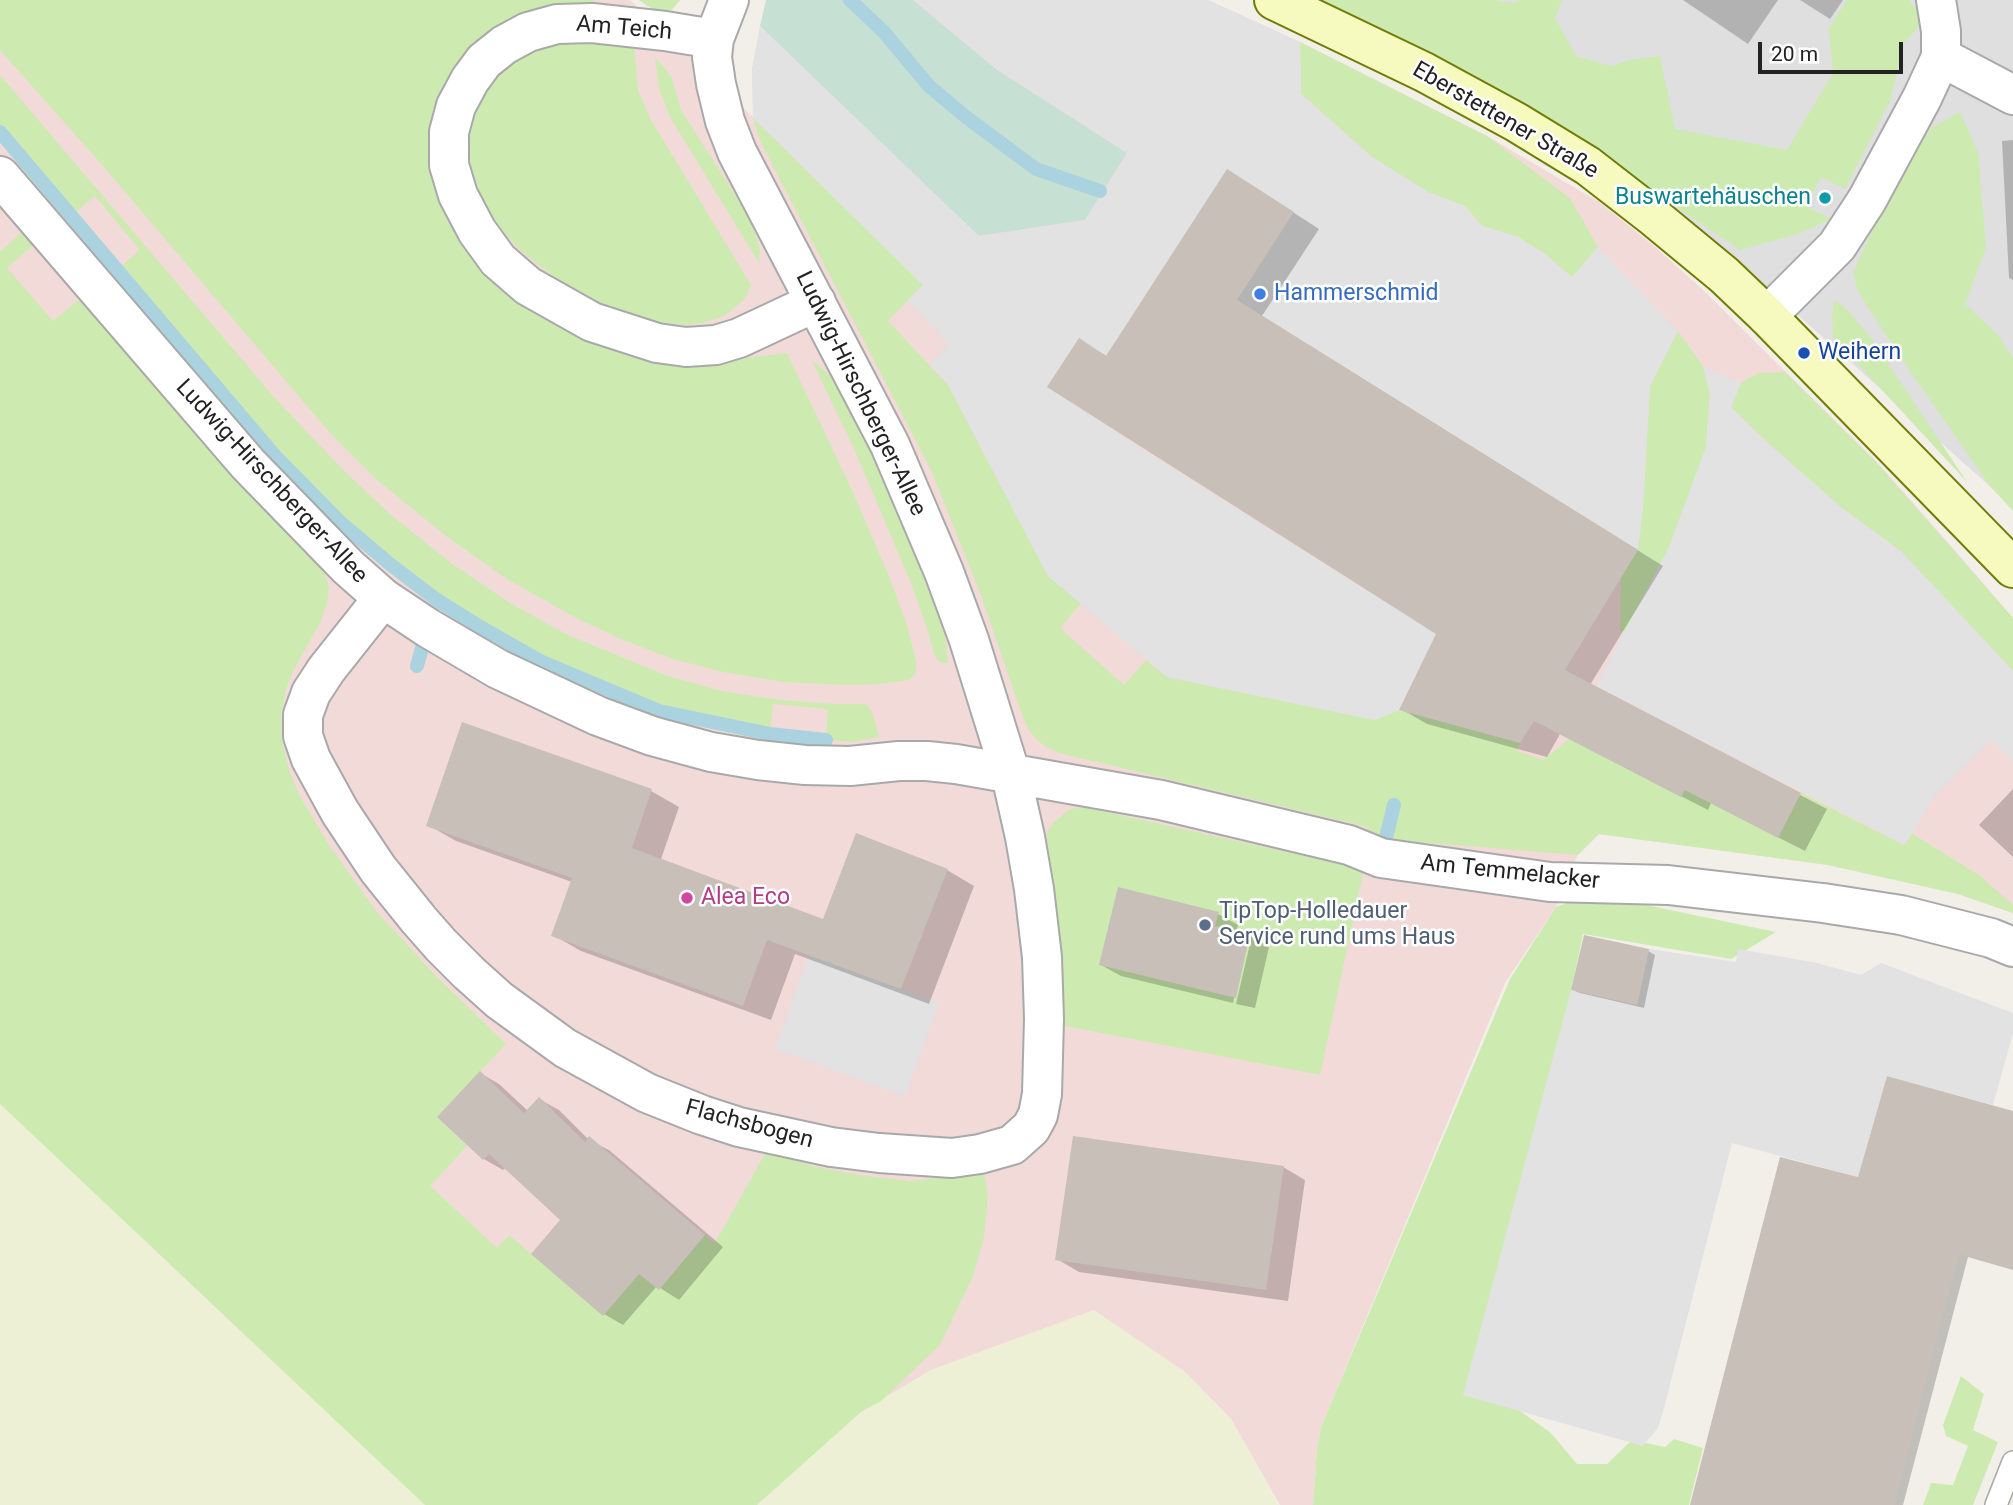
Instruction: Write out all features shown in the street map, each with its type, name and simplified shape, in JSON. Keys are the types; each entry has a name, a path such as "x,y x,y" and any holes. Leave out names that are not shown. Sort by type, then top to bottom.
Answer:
{"main road":[{"name":"Eberstettener Straße","path":"1274,0 1424,72 1516,122 1588,166 1714,267 1767,316 2013,568"}],"street":[{"name":"Ludwig-Hirschberger-Allee","path":"0,176 248,464 309,529 383,598 428,628 498,669 598,716 652,736 710,752 805,765 850,766 928,761 1011,775 969,640 944,572 890,445 733,142 725,121 712,57 714,39 729,0"},
{"path":"1767,316 1827,256 1853,222 1922,98 1941,57 1941,28 1936,0"},
{"name":"Am Teich","path":"714,39 592,23 557,24 528,32 504,44 484,61 456,106 449,132 449,164 458,195 477,231 498,260 528,286 592,322 657,343 686,347 716,345 739,338 816,302"},
{"path":"1941,57 2013,95"},
{"name":"Flachsbogen","path":"383,598 326,670 311,693 303,715 303,736 311,759 359,842 399,897 441,945 479,982 532,1024 565,1048 647,1093 739,1127 831,1147 952,1158 1012,1145 1031,1128 1038,1115 1042,1094 1044,1019 1041,957 1034,889 1011,775"},
{"name":"Am Temmelacker","path":"1011,775 1161,800 1349,845 1381,858 1550,882 1668,885 1823,903 1901,915 1991,938 2013,947"}],"lane":[{"path":"1996,1505 2013,1462"}],"shaded area":[{"path":"0,0 630,0 753,117 752,69 766,0 1208,0 1300,42 1487,136 1599,202 1701,288 1876,461 1959,555 2013,618 2013,913 1958,894 1828,865 1599,834 1578,854 1556,907 1505,983 1321,1427 1313,1505 1280,1505 1231,1419 1185,1372 933,1369 861,1412 697,1481 0,751"},
{"path":"913,0 1208,0 1300,42 1301,94 1372,157 1428,192 1465,206 1482,226 1518,237 1545,254 1572,277 1598,247 1678,331 1650,386 1638,550 1237,300 1106,356 1079,338 1047,387 1436,634 1399,710 1375,720 1167,677 1048,576 948,385 930,364 949,345 907,301 923,285 753,118 752,69 760,26 979,236 1085,220 1127,153 996,69"},
{"path":"1309,0 2013,0 2013,507 1716,242 1622,179"},
{"path":"1703,366 1741,383 1731,407 1842,508 1902,552 2013,671 2013,761 1991,740 1935,795 1905,845 1596,686 1669,547 1706,447 1710,394"},
{"path":"1649,949 1736,962 1738,949 1817,963 1861,975 1881,963 2013,1013 2013,1033 1993,1105 1887,1076 1858,1177 1732,1143 1664,1408 1658,1428 1643,1446 1463,1395 1571,990 1637,1005"},
{"path":"809,955 939,1003 905,1096 775,1049"}],"green space":[{"path":"0,0 594,0 598,4 558,4 525,11 476,42 456,68 459,235 702,363 787,353 852,490 891,581 906,623 916,660 916,673 909,680 878,684 784,682 723,672 673,659 578,619 507,579 446,536 376,479 330,433 103,166 0,50"},
{"path":"639,0 680,0 672,10 658,13"},
{"path":"766,0 913,0 996,69 1127,153 1085,220 978,236 760,26"},
{"path":"1323,0 1497,0 1515,3 1517,0 1562,0 1555,18 1576,56 1612,66 1629,60 1660,56 1675,129 1787,150 1833,73 1829,28 1847,0 1909,0 1925,20 1904,43 1890,101 1845,189 1821,177 1806,206 1831,219 1798,234 1740,250 1589,148 1471,79"},
{"path":"563,41 634,45 638,90 651,120 751,285 745,299 724,316 703,323 684,325 636,317 602,306 574,292 521,251 505,234 483,202 471,169 470,137 486,87 508,62 537,48"},
{"path":"1300,42 1487,136 1570,198 1598,247 1572,278 1545,254 1518,237 1482,226 1465,206 1428,192 1372,157 1301,94"},
{"path":"655,57 671,76 681,110 746,212 756,235 760,251 759,263 670,117 659,88"},
{"path":"0,75 273,396 343,470 390,514 451,563 510,603 568,635 668,676 722,691 779,700 866,704 872,712 879,737 852,742 826,740 828,709 773,704 770,734 659,711 542,662 437,600 339,521 276,457 117,270 140,250 95,196 71,216 0,132"},
{"path":"1960,112 1978,152 1986,247 1965,304 1997,334 2013,358 2013,511 1990,486 1910,371 1867,306 1857,288 1853,272 1895,183 1931,128"},
{"path":"753,118 923,285 888,321 948,385 1048,576 1081,603 1060,628 1124,685 1146,660 1167,677 1374,720 1399,710 1520,743 1517,751 1543,760 1569,739 1681,796 1685,790 1778,837 1801,793 1904,845 1911,833 1979,875 2013,905 2013,913 1958,894 1828,865 1599,834 1578,855 1379,839 1364,826 1059,753 1044,746 1029,731 1021,712 980,593 931,470 760,141"},
{"path":"23,231 34,245 7,268 53,321 80,299 259,505 324,573 329,587 327,604 320,623 293,671 286,689 281,717 282,742 290,773 301,798 329,845 376,911 437,977 506,1044 437,1117 467,1146 430,1186 497,1248 509,1235 603,1315 639,1274 659,1290 705,1235 715,1243 767,1150 812,1166 909,1181 984,1173 988,1196 984,1237 973,1276 940,1345 881,1401 861,1412 757,1505 425,1505 0,1104 0,252"},
{"path":"1834,300 1848,310 1873,341 1967,482 1833,337"},
{"path":"1678,331 1703,366 1710,393 1706,447 1711,500 1669,547 1636,610 1643,633 1620,631 1621,577 1638,549 1650,386"},
{"path":"812,361 841,386 857,419 920,567 945,635 948,663 937,659 933,651 911,583 855,451"},
{"path":"1785,372 1876,462 2013,618 2013,671 1902,552 1842,508 1731,407 1741,383 1758,373"},
{"path":"1083,807 1364,869 1320,1075 1065,1026 1046,843 1047,833 1053,823 1070,809"},
{"path":"1593,894 1776,932 1731,959 1583,934 1488,1388 1551,1433 1577,1464 1607,1464 1632,1440 1665,1447 1674,1439 1703,1448 1689,1505 1313,1505 1321,1427 1510,979 1556,907"},
{"path":"0,1104 425,1505 0,1505"},
{"path":"1094,1310 1185,1372 1231,1419 1279,1505 757,1505 861,1412 933,1369"},
{"path":"1961,1376 1984,1394 1973,1430 1998,1442 1973,1505 1923,1505 1931,1483 1953,1485 1968,1446 1946,1436 1943,1425"}],"building":[{"path":"1227,169 1294,212 1237,300 1638,550 1565,670 1801,793 1778,838 1685,790 1681,797 1534,721 1520,743 1399,710 1436,634 1047,387 1079,338 1106,356"},
{"path":"462,722 652,789 632,848 823,919 856,833 948,869 901,989 767,940 743,1006 551,936 572,878 426,826"},
{"path":"1118,887 1219,912 1215,926 1250,934 1236,998 1099,965"},
{"path":"1584,935 1649,949 1637,1005 1571,990"},
{"path":"480,1071 524,1113 539,1097 585,1142 589,1136 705,1235 659,1290 639,1274 603,1316 531,1254 560,1220 489,1154 483,1160 437,1117"},
{"path":"1887,1076 2013,1111 2013,1269 1959,1253 1894,1505 1690,1505 1780,1157 1858,1177"},
{"path":"1073,1136 1284,1166 1266,1290 1055,1260"}],"waterway":[{"path":"850,0 883,31 929,86 966,117 1036,169 1100,191"},
{"path":"0,132 276,457 339,521 437,600 542,662 659,711 770,734 826,740"},
{"path":"417,666 427,630"},
{"path":"1381,858 1394,805"}],"place":[{"name":"Buswartehäuschen","path":"1825,198"},
{"name":"Hammerschmid","path":"1260,294"},
{"name":"Weihern","path":"1804,353"},
{"name":"Alea Eco","path":"687,898"},
{"name":"TipTop-Holledauer Service rund ums Haus","path":"1205,925"}]}
